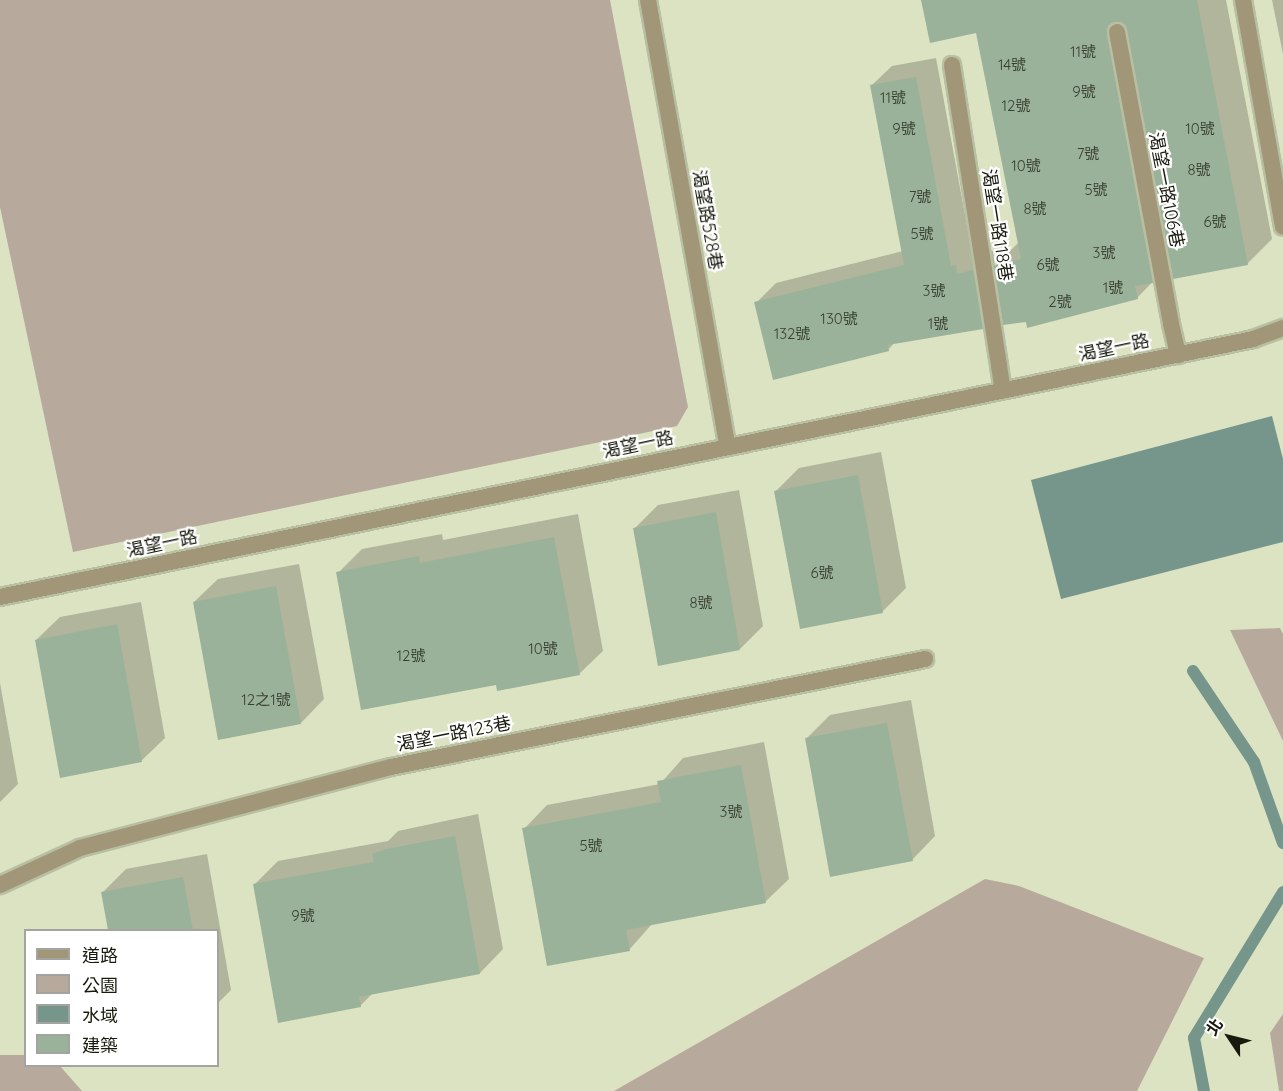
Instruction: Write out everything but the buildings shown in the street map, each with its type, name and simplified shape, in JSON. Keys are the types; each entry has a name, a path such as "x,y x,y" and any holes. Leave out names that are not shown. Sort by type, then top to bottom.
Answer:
{"street":[{"name":"渴望路528巷","path":"648,0 728,447"},
{"path":"1243,0 1283,227"},
{"name":"渴望一路106巷","path":"1117,32 1178,355"},
{"name":"渴望一路118巷","path":"952,65 1003,390"},
{"name":"渴望一路","path":"0,597 1178,355 1253,339 1283,328"},
{"name":"渴望一路123巷","path":"0,885 80,848 391,767 925,659"}],"green space":[{"path":"0,0 610,0 688,407 677,426 73,552 0,207"},
{"path":"1280,628 1283,634 1283,741 1230,630"},
{"path":"985,879 1019,886 1204,958 1137,1091 614,1091"},
{"path":"1283,1014 1283,1091 1279,1091 1270,1033"},
{"path":"0,1055 24,1055 24,1067 61,1067 82,1091 0,1091"}],"water":[{"path":"1272,416 1283,459 1283,542 1061,599 1031,480"}],"waterway":[{"path":"1193,671 1254,762 1283,843"},
{"path":"1204,1091 1194,1038 1283,892"}]}
